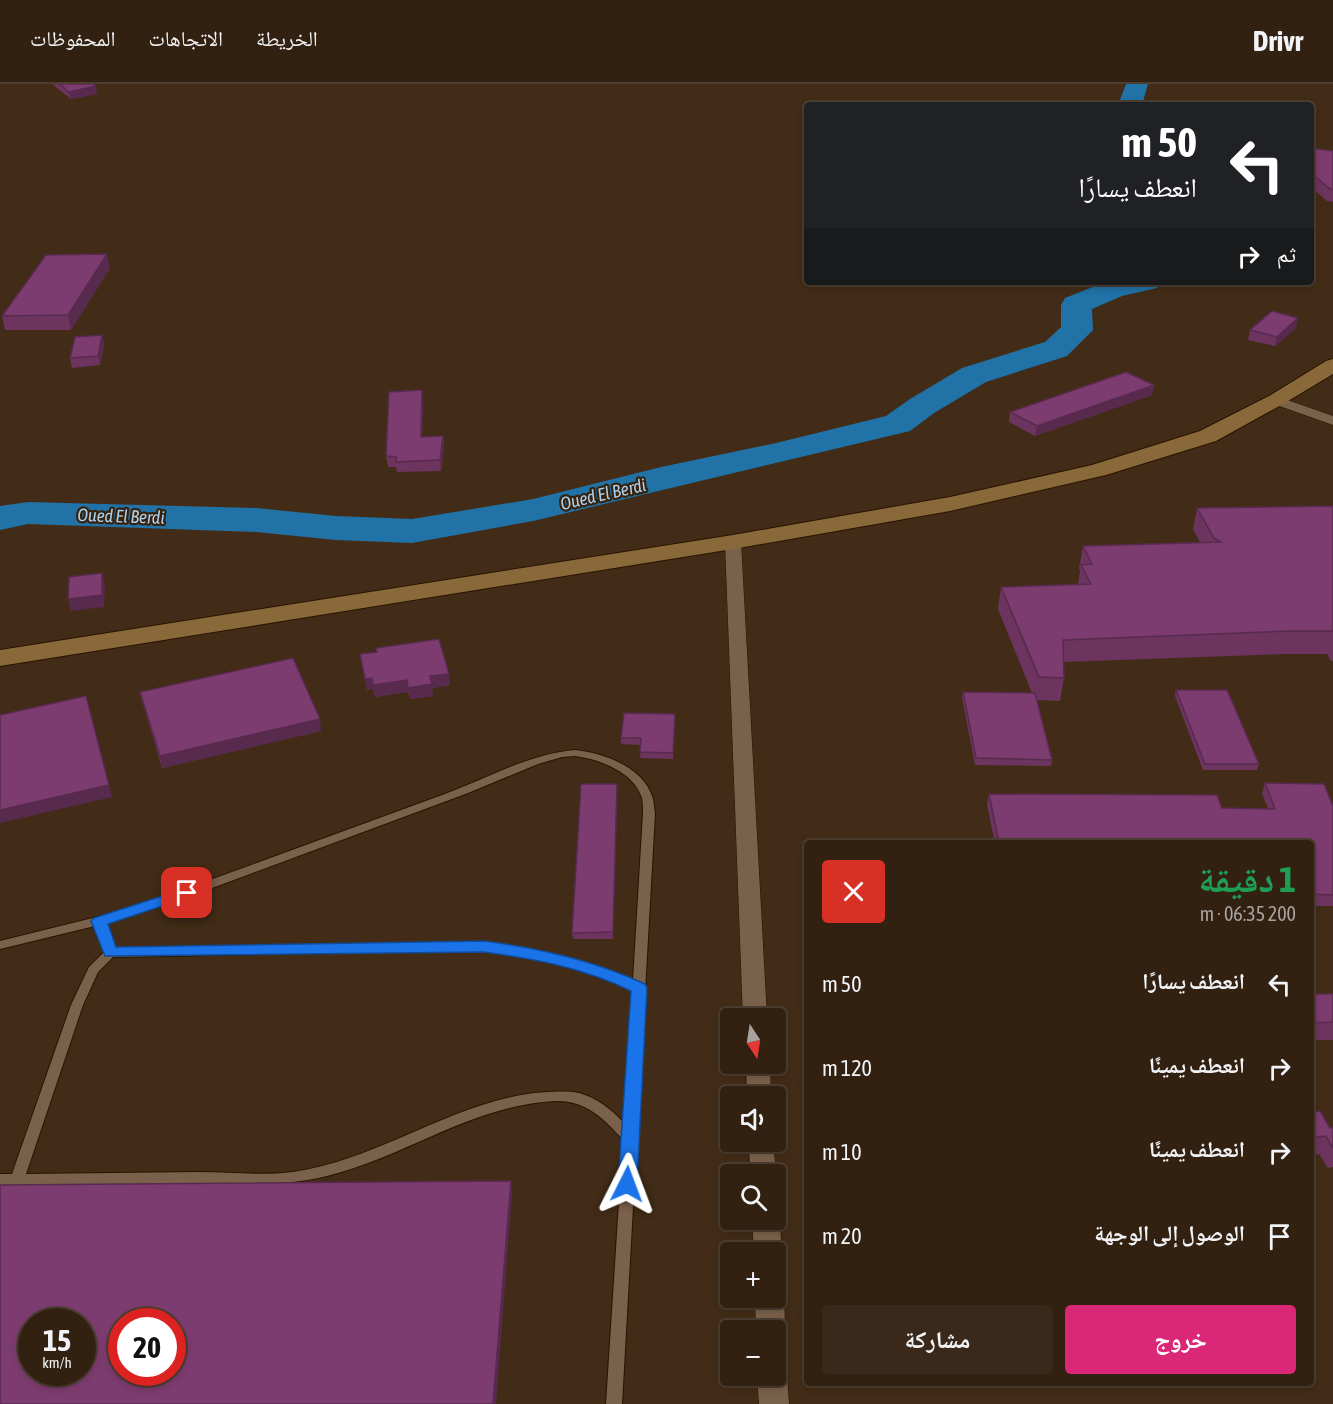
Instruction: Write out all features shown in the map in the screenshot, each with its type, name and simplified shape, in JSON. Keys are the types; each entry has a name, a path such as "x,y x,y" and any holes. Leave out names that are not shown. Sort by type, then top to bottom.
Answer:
{"main road":[{"path":"0,658 733,542 950,504 1098,470 1208,436 1276,400 1333,365"}],"street":[{"path":"1276,400 1333,421"},
{"path":"733,542 755,1008"},
{"path":"773,1386 774,1404"}],"lane":[{"path":"0,945 99,921 165,901 466,791 551,756 573,753 595,755 613,763 636,781 647,795 649,813 615,1404"},
{"path":"99,921 110,952"},
{"path":"17,1180 77,1005 93,970 110,952 484,946 533,953 570,962 607,973 639,988"},
{"path":"0,1180 295,1177 355,1163 440,1126 507,1103 556,1096 582,1099 608,1112 630,1139"}],"building":[{"path":"60,84 93,84 96,86 69,92"},
{"path":"1314,148 1333,151 1333,190 1314,176"},
{"path":"107,254 68,315 2,316 46,255"},
{"path":"1272,311 1298,318 1277,337 1250,330"},
{"path":"102,335 98,356 70,358 75,337"},
{"path":"1126,372 1154,385 1037,426 1010,412"},
{"path":"422,390 421,437 443,436 440,460 396,462 396,457 386,456 389,392"},
{"path":"1333,506 1333,631 1063,640 1064,678 1039,677 1001,587 1091,584 1081,565 1092,564 1083,546 1221,542 1214,538 1197,508"},
{"path":"102,573 102,595 68,599 69,577"},
{"path":"439,639 449,674 430,676 432,684 408,688 407,680 373,685 372,678 365,679 360,654 377,652 376,648"},
{"path":"293,658 320,719 160,756 140,692"},
{"path":"1176,690 1227,690 1259,764 1205,764"},
{"path":"963,692 1035,693 1052,760 976,758"},
{"path":"86,696 109,785 0,810 0,715"},
{"path":"624,713 675,714 673,753 640,752 641,738 621,738"},
{"path":"1265,783 1324,784 1333,806 1333,895 1314,894 1314,840 998,840 989,794 1217,795 1222,808 1275,809"},
{"path":"581,784 617,784 613,932 572,933"},
{"path":"1314,994 1333,994 1333,1022 1314,1023"},
{"path":"1320,1111 1330,1128 1333,1128 1333,1148 1326,1136 1314,1138 1314,1112"},
{"path":"511,1181 493,1404 0,1404 0,1185"}],"waterway":[{"name":"Oued El Berdi","path":"1131,102 1137,84"},
{"name":"Oued El Berdi","path":"0,518 28,513 256,520 336,528 412,531 533,510 898,424 922,406 974,375 1056,349 1077,330 1076,305 1113,289 1132,285"}],"route":[{"path":"187,893 99,921 110,952 484,946 533,953 570,962 607,973 639,988 627,1184"}]}
